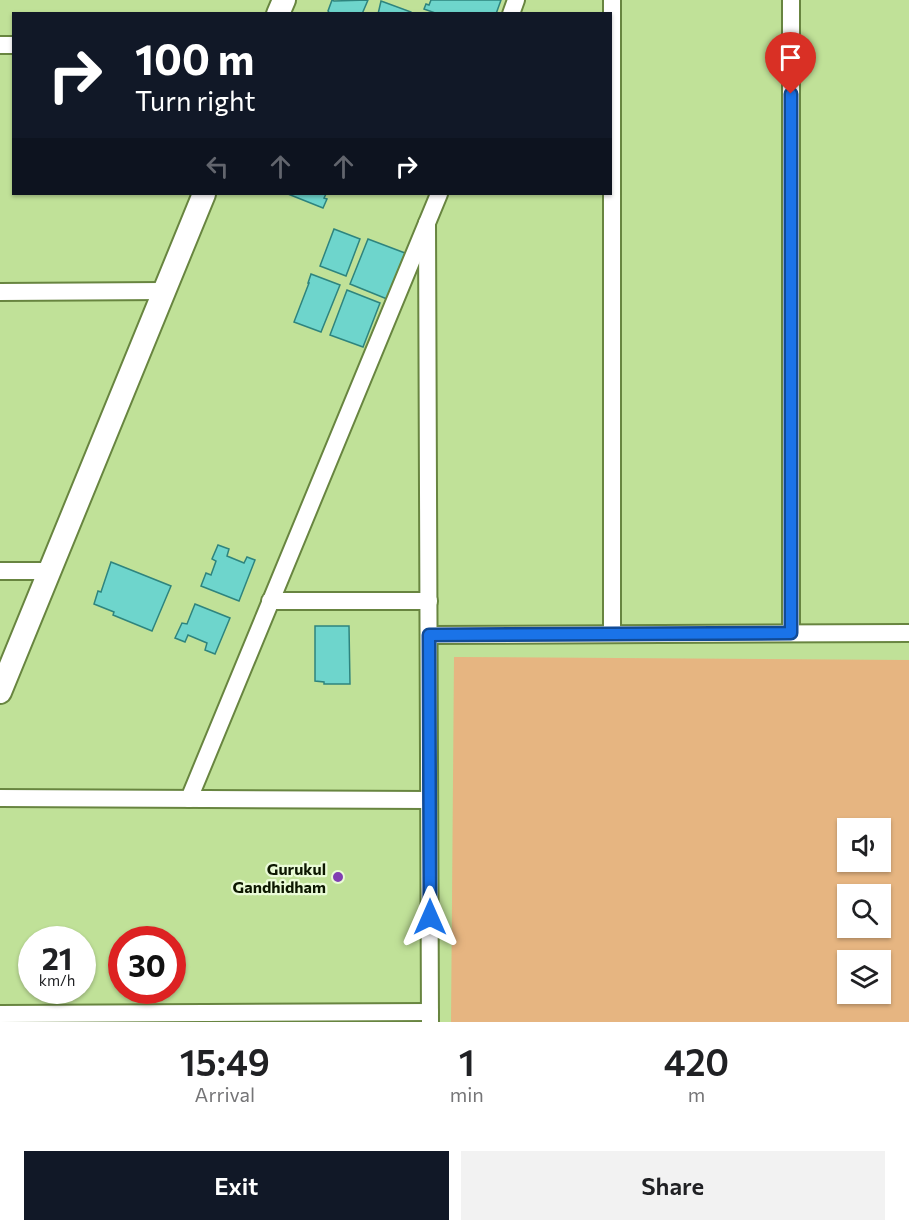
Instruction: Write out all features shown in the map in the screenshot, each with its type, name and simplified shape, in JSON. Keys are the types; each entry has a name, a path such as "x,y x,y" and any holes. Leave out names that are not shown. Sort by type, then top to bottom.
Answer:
{"street":[{"path":"612,0 612,634"},
{"path":"790,0 791,633"},
{"path":"0,692 204,195"},
{"path":"189,799 438,195"},
{"path":"6,1017 430,1017 427,223"},
{"path":"0,292 164,291"},
{"path":"0,571 50,571"},
{"path":"270,601 429,601"},
{"path":"429,635 909,633"},
{"path":"0,798 429,800"}],"shaded area":[{"path":"454,657 909,660 909,1022 451,1022"}],"building":[{"path":"332,0 368,0 363,12 328,11"},
{"path":"431,0 501,0 497,12 432,12 424,9 426,4 429,5"},
{"path":"381,1 411,12 378,12"},
{"path":"290,195 326,195 324,198 327,199 323,208"},
{"path":"334,229 360,239 346,276 320,266"},
{"path":"368,239 405,253 387,299 350,284"},
{"path":"311,274 340,285 321,332 294,322"},
{"path":"347,290 380,303 363,347 330,335"},
{"path":"218,545 229,549 227,556 244,563 247,557 255,560 239,601 201,586 206,573 211,575 216,561 212,559"},
{"path":"111,562 171,586 152,631 113,615 114,612 94,604 98,591 101,592"},
{"path":"195,604 230,618 215,654 205,650 207,643 188,635 185,642 175,638 182,623 187,624"},
{"path":"315,626 349,626 350,684 324,684 324,682 315,681"}],"place":[{"name":"Gurukul Gandhidham","path":"338,877"}],"route":[{"path":"430,917 429,635 791,633 791,94"}]}
